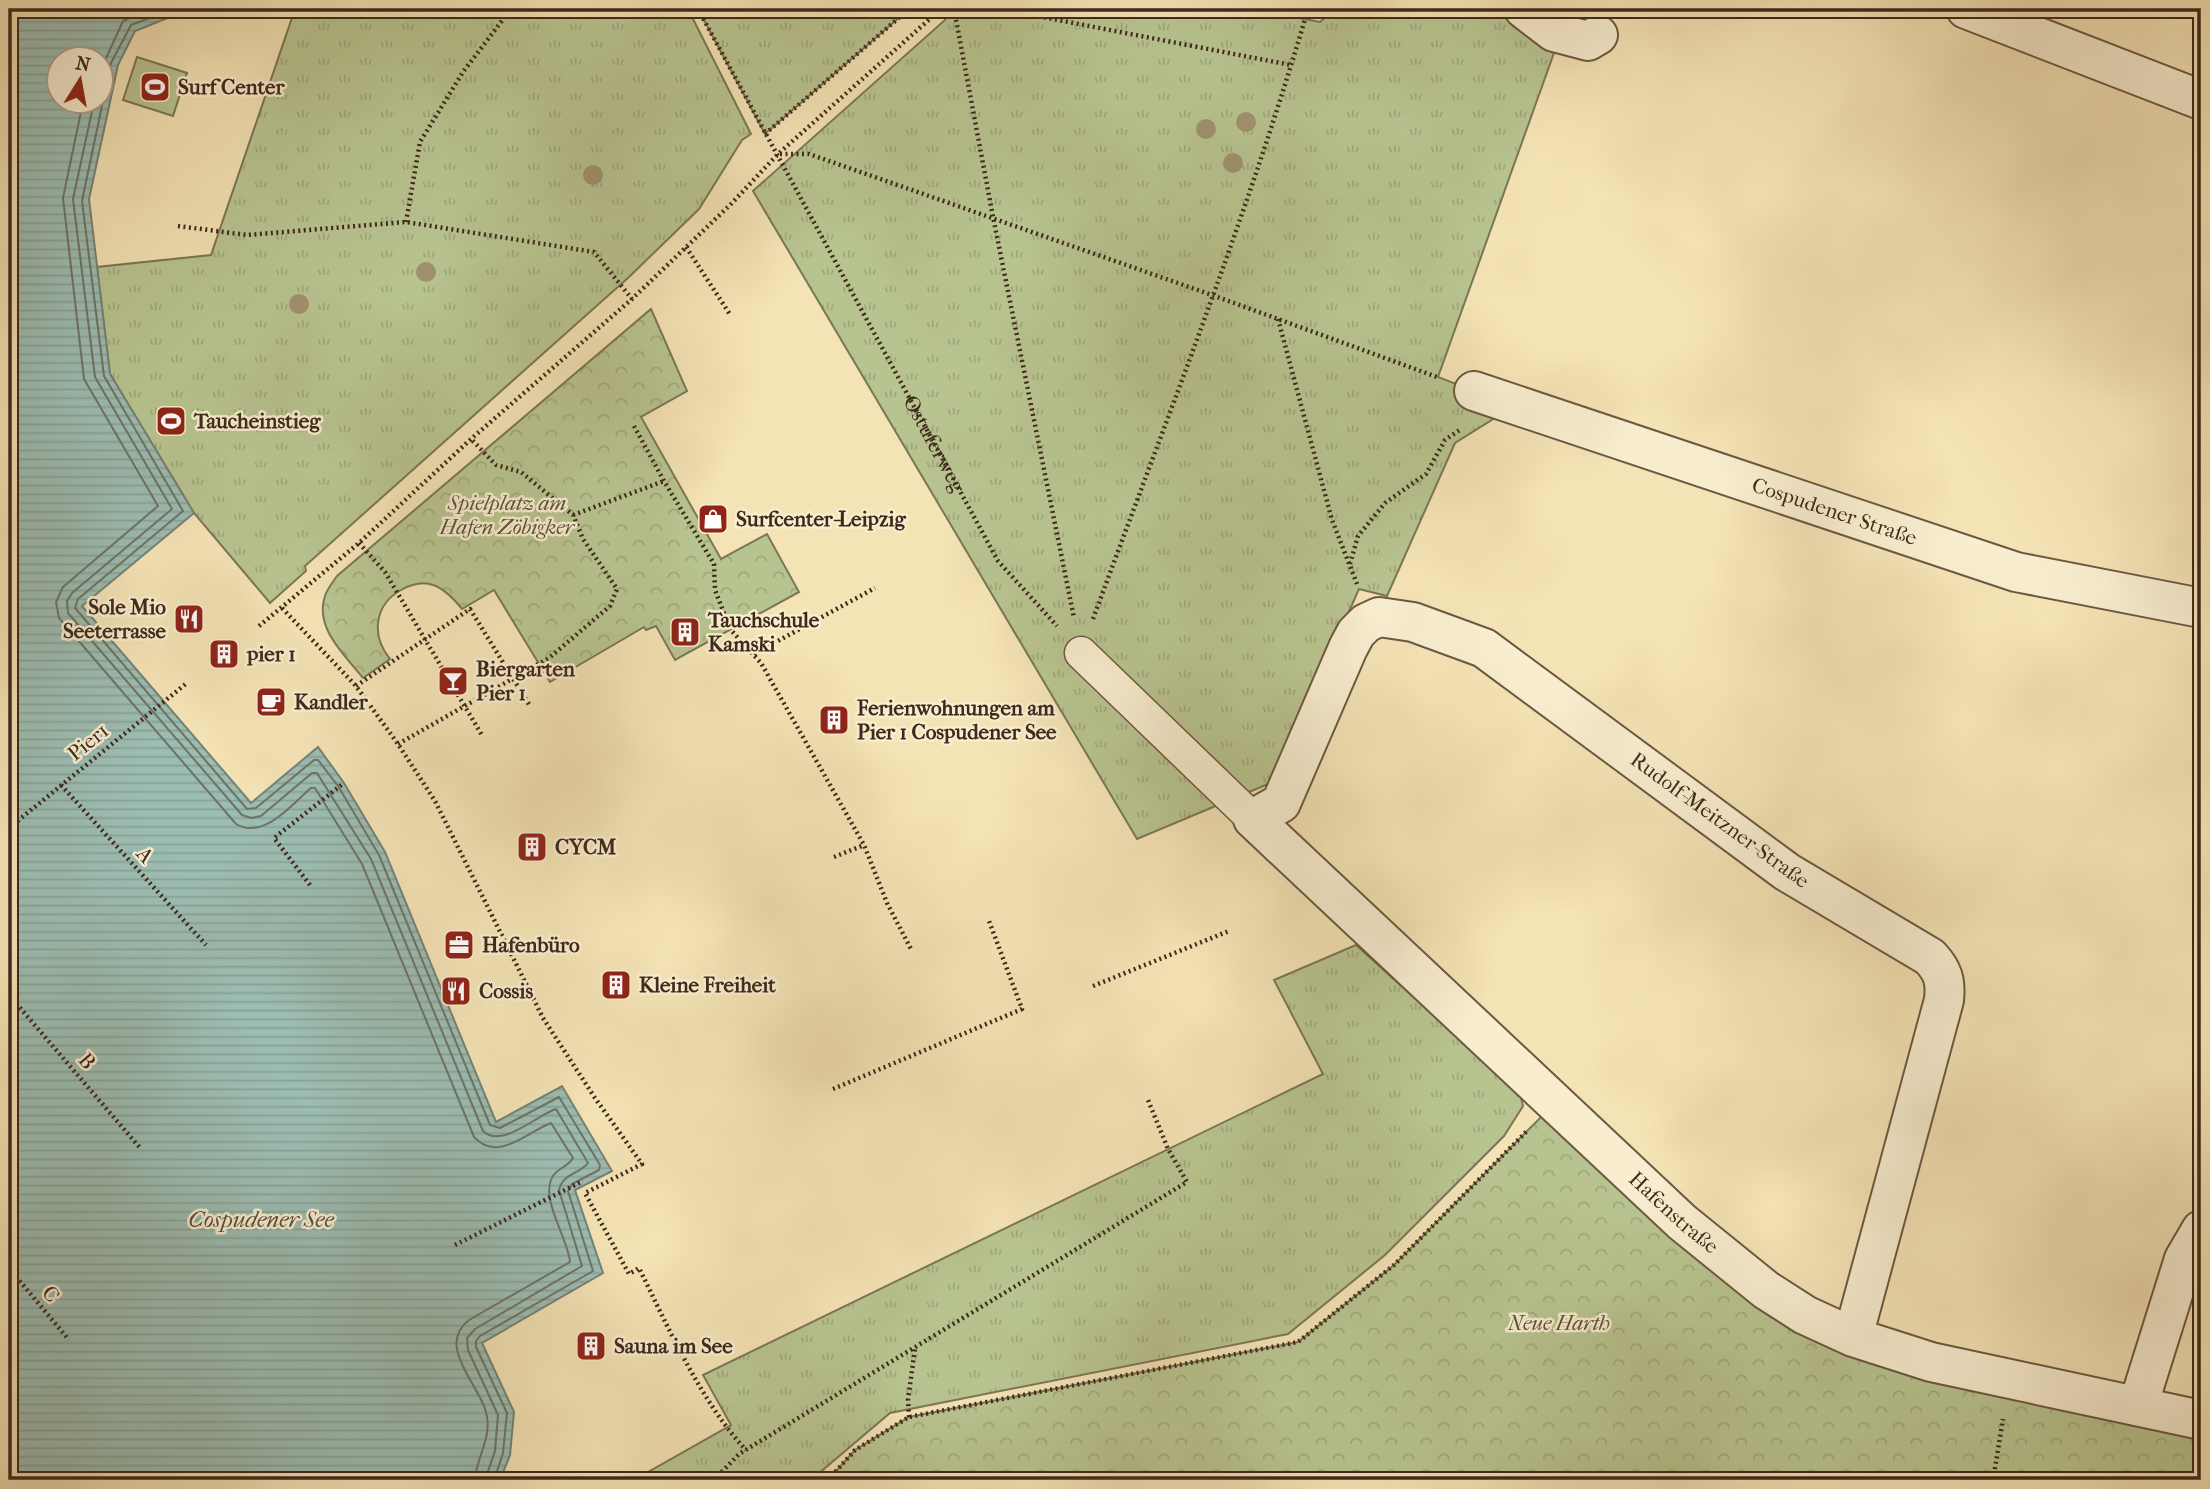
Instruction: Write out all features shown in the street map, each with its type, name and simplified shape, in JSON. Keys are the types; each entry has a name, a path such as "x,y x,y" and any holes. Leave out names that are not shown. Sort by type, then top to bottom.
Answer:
{"street":[{"path":"1524,9 1554,32 1588,41 1598,35"},
{"path":"1966,9 2201,100"},
{"name":"Cospudener Straße","path":"1483,394 2015,572 2201,608"},
{"name":"Rudolf-Meitzner-Straße","path":"1366,623 1378,617 1394,617 1484,648 1787,872 1930,957 1941,969 1946,983 1944,1000 1853,1337"},
{"path":"1081,653 1253,819 1281,803 1348,648 1356,633 1366,623"},
{"name":"Hafenstraße","path":"1253,819 1682,1222 1766,1290 1805,1315 1853,1337 1931,1362 2201,1420"},
{"path":"2138,1406 2184,1259 2201,1230"}],"path":[{"path":"406,222 420,142 463,72 511,9"},
{"name":"Ostuferweg","path":"698,9 998,561 1081,653"},
{"path":"765,134 909,9"},
{"path":"259,626 359,543 471,439 632,299 731,204 778,154 942,9"},
{"path":"954,9 1081,653"},
{"path":"1001,9 1291,65"},
{"path":"1081,653 1212,295 1308,9"},
{"path":"778,154 809,154 993,217 1437,377"},
{"path":"178,226 247,235 406,222 594,252 632,299"},
{"path":"686,247 731,316"},
{"path":"1278,319 1332,520 1359,589 1366,623"},
{"path":"1350,565 1358,536 1385,503 1426,474 1446,440 1484,412 1483,394"},
{"path":"634,426 714,564 715,590 730,629 754,654 864,845 887,903 912,951"},
{"path":"398,744 550,658 610,606 617,589 583,539 573,515 521,472 496,465 471,439"},
{"path":"573,515 664,481"},
{"path":"359,543 385,572 483,737"},
{"path":"754,654 875,588"},
{"path":"282,608 356,686 435,801 543,1018 594,1098 642,1164 585,1193 629,1273 639,1268 672,1335 704,1391 728,1431 746,1450"},
{"path":"356,686 470,609 530,706"},
{"name":"Pier1","path":"9,828 188,682"},
{"path":"310,885 274,838 344,783"},
{"name":"A","path":"61,785 205,946"},
{"path":"834,857 864,845"},
{"path":"833,1089 1022,1009 989,921"},
{"path":"1093,986 1229,931"},
{"name":"B","path":"9,995 141,1149"},
{"path":"714,1480 739,1454 1187,1182 1168,1149 1148,1100"},
{"path":"828,1480 855,1450 909,1417 1298,1342 1394,1265 1556,1102"},
{"path":"455,1245 583,1181"},
{"name":"C","path":"9,1268 69,1340"},
{"path":"909,1417 908,1399 915,1348"},
{"path":"1993,1480 2005,1410"}],"green space":[{"path":"295,9 688,9 751,134 742,140 699,209 629,277 305,566 306,571 270,603 194,513 110,374 97,267 211,255"},
{"path":"698,9 909,9 765,134"},
{"path":"950,9 1252,9 1320,22 1335,9 1511,9 1555,50 1438,377 1474,391 1498,416 1455,443 1387,596 1359,589 1273,782 1137,839 753,191 945,20"},
{"name":"Surf Center","path":"137,57 187,73 173,116 123,100"},
{"name":"Spielplatz am Hafen Zöbigker","path":"651,309 687,391 641,417 721,559 767,534 799,592 675,660 656,626 646,630 644,627 550,682 494,590 462,609 437,587 425,583 416,584 401,590 385,604 378,622 378,631 380,641 390,659 363,678 333,640 324,619 325,596 337,576"},
{"path":"1356,945 1520,1093 1523,1106 1504,1136 1385,1255 1288,1334 890,1413 811,1480 634,1480 731,1425 703,1375 1323,1074 1274,980"},
{"name":"Neue Harth","path":"1556,1102 1805,1315 2201,1420 2201,1480 828,1480 855,1450 909,1417 1298,1342 1394,1265"}],"water":[{"name":"Cospudener See","path":"9,9 190,9 135,31 116,74 116,46 46,46 46,116 107,116 89,199 110,374 194,513 82,606 251,803 318,747 344,783 385,852 496,1122 562,1086 612,1171 575,1190 603,1273 482,1343 514,1412 510,1455 500,1480 9,1480"}],"place":[{"name":"Surf Center","path":"155,87"},
{"name":"Taucheinstieg","path":"171,421"},
{"name":"Surfcenter-Leipzig","path":"713,519"},
{"name":"Sole Mio Seeterrasse","path":"189,619"},
{"name":"Tauchschule Kamski","path":"685,632"},
{"name":"pier 1","path":"224,654"},
{"name":"Biergarten Pier 1","path":"453,681"},
{"name":"Kandler","path":"271,702"},
{"name":"Ferienwohnungen am Pier 1 Cospudener See","path":"834,720"},
{"name":"CYCM","path":"532,847"},
{"name":"Hafenbüro","path":"459,945"},
{"name":"Kleine Freiheit","path":"616,985"},
{"name":"Cossis","path":"456,991"},
{"name":"Sauna im See","path":"591,1346"}]}
